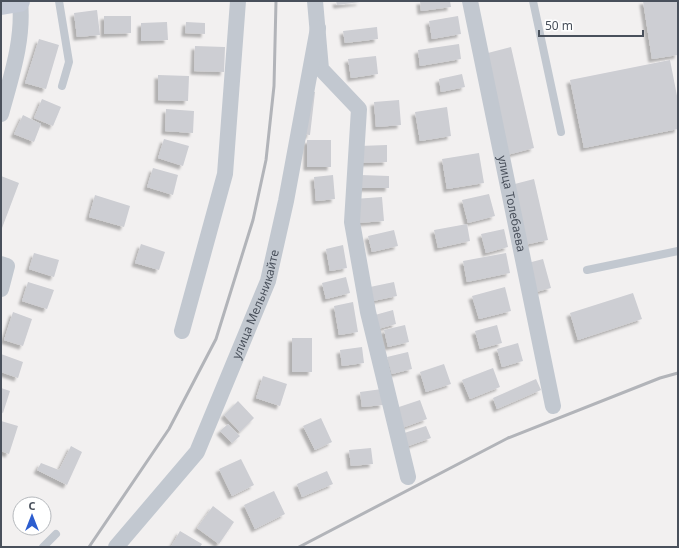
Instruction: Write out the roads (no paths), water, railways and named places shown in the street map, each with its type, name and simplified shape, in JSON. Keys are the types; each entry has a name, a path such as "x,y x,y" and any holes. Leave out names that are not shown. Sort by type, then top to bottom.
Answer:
{"main road":[{"path":"1,4 20,1"}],"street":[{"path":"1,114 18,50 21,15 20,1"},
{"path":"182,331 225,174 238,1"},
{"name":"улица Мельникайте","path":"315,1 321,69 359,109 352,222 368,312 408,477"},
{"name":"улица Толебаева","path":"470,1 553,406"},
{"name":"улица Мельникайте","path":"116,547 197,452 268,281 286,201 318,28"},
{"path":"1,264 7,266 1,289"}],"lane":[{"path":"59,1 69,62 62,86"},
{"path":"533,1 561,132"},
{"path":"587,270 678,250"},
{"path":"43,547 56,534"}],"railway":[{"path":"89,547 169,429 216,339 253,220 266,160 274,86 276,1"},
{"path":"299,547 508,438 660,378 678,373"}]}
